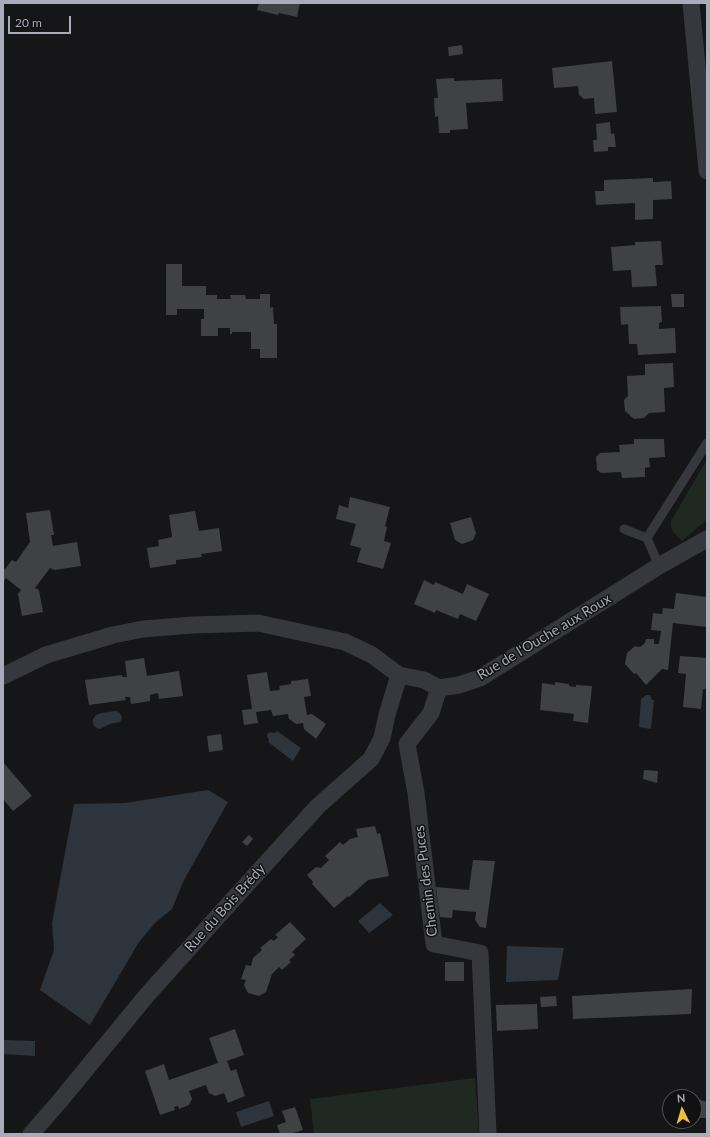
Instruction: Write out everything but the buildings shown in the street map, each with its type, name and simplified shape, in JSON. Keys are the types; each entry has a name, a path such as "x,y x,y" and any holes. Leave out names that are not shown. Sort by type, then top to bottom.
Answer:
{"street":[{"path":"691,3 707,171"},
{"name":"Rue de l'Ouche aux Roux","path":"439,688 459,685 480,678 659,566 707,539"},
{"path":"3,676 46,655 113,635 143,629 193,625 258,623 345,642 372,655 399,675 424,680 439,688"},
{"name":"Rue du Bois Brédy","path":"31,1134 147,995 229,904 318,806 370,759 382,738 399,675"},
{"name":"Chemin des Puces","path":"439,688 430,713 407,744 416,793 434,944 480,953 488,1134"}],"lane":[{"path":"647,538 707,443"},
{"path":"624,529 647,538 659,566"}],"shaded area":[{"path":"707,459 707,519 682,541 672,530 671,521"},
{"path":"646,695 650,695 652,700 654,700 651,729 639,727 641,699"},
{"path":"116,711 120,713 122,718 120,722 110,724 100,729 94,726 93,719 96,715"},
{"path":"277,731 301,748 293,761 268,742 268,733 275,733"},
{"path":"208,790 228,802 184,880 172,909 155,923 139,942 90,1025 40,990 54,950 52,923 74,804 125,803"},
{"path":"380,903 393,915 369,933 358,921"},
{"path":"507,946 564,948 558,980 506,982"},
{"path":"3,1040 35,1041 35,1056 3,1054"},
{"path":"475,1078 479,1134 314,1134 310,1099"},
{"path":"269,1101 274,1116 241,1127 236,1112"}]}
